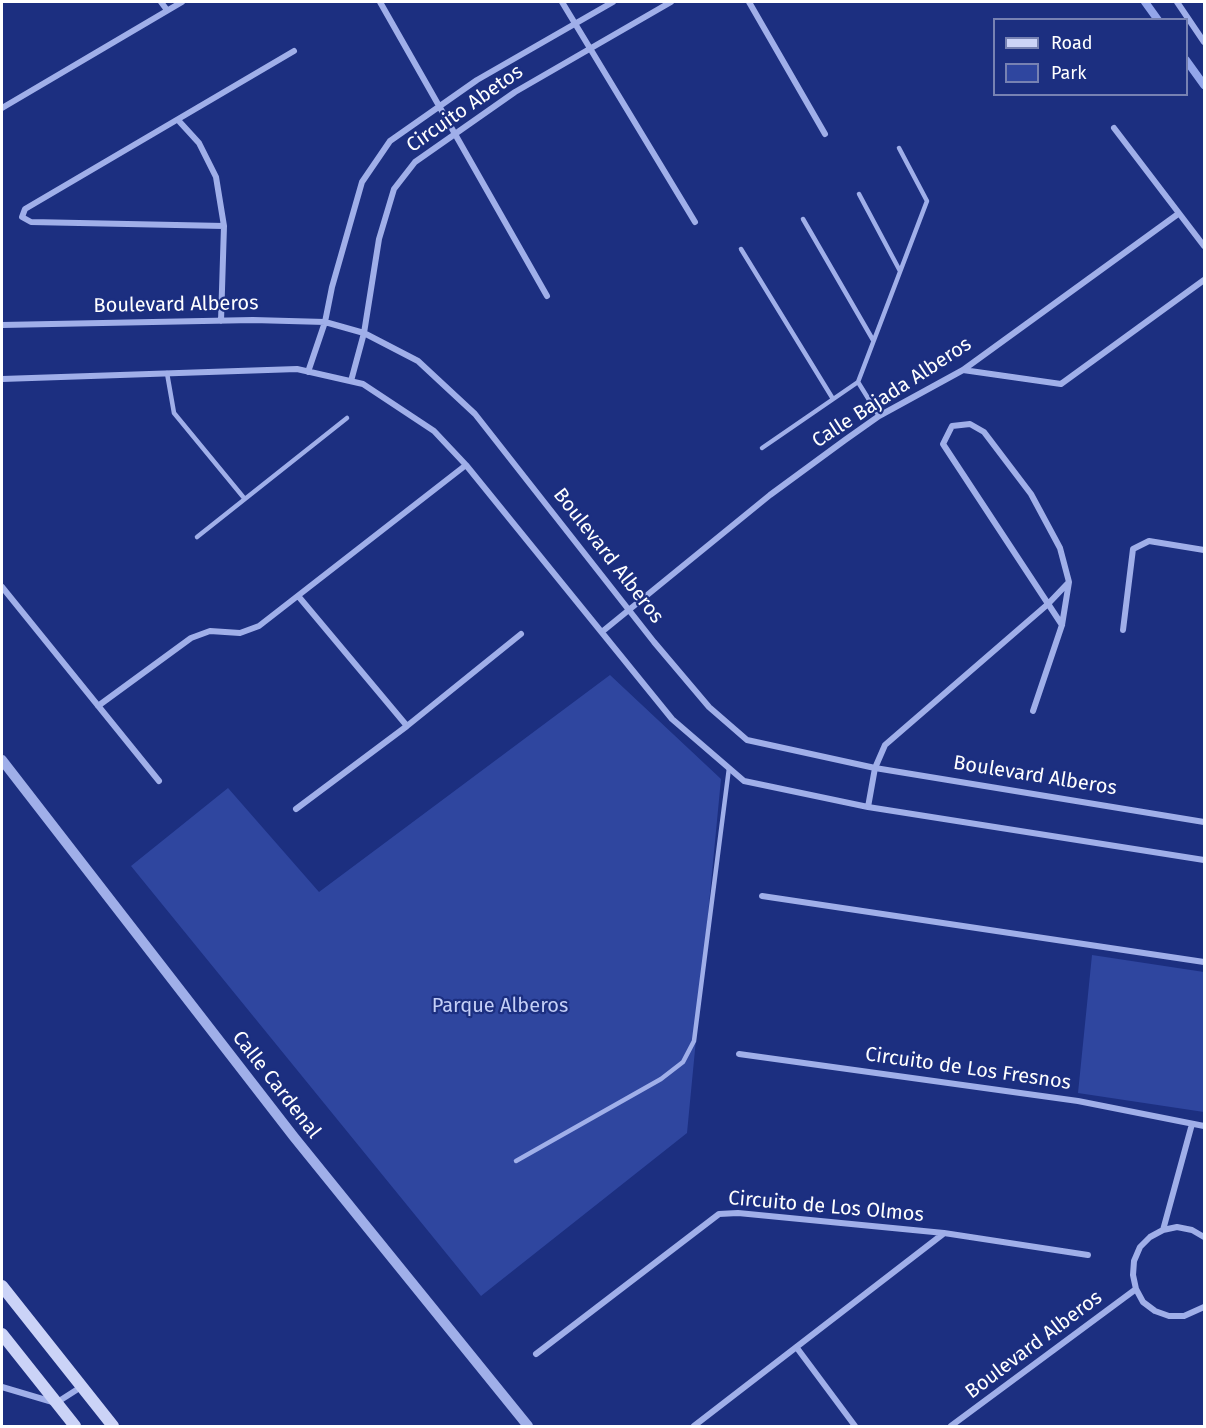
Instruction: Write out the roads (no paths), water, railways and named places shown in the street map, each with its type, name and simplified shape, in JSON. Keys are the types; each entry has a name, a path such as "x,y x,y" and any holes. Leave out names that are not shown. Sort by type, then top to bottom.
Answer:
{"main road":[{"path":"2,1286 113,1426"},
{"path":"2,1334 75,1426"}],"street":[{"path":"161,2 167,10"},
{"path":"2,108 182,2"},
{"path":"380,2 548,296"},
{"path":"562,2 694,222"},
{"name":"Circuito Abetos","path":"308,372 325,322 332,286 362,182 390,141 438,105 613,2"},
{"name":"Circuito Abetos","path":"351,381 364,333 379,239 394,189 415,162 514,92 671,2"},
{"path":"748,2 825,134"},
{"path":"1177,2 1188,18"},
{"path":"1188,18 1204,42"},
{"path":"224,226 31,222 22,217 25,209 294,51"},
{"path":"178,120 199,143 216,177 224,226 221,321"},
{"path":"1114,128 1204,246"},
{"name":"Calle Bajada Alberos","path":"603,631 770,495 879,416 963,370 1178,214"},
{"path":"963,370 1061,384 1204,280"},
{"name":"Boulevard Alberos","path":"2,325 221,321 325,322 364,333 418,361 475,414 709,707 747,740 875,768 1204,822"},
{"path":"2,379 297,369 363,384 434,431 466,465 603,631 672,719 744,781 868,807 1204,860"},
{"path":"1033,711 1062,625 1068,582 1060,548 1031,494 984,432 970,424 952,426 943,444 1062,625"},
{"path":"98,706 191,638 210,631 240,633 259,626 466,465"},
{"path":"1124,630 1133,549 1149,541 1204,550"},
{"path":"868,807 875,768 885,745 1048,604 1068,582"},
{"path":"2,587 159,781"},
{"path":"299,597 407,726"},
{"path":"296,809 407,726 521,634"},
{"name":"Calle Cardenal","path":"2,760 294,1137 528,1426"},
{"path":"762,896 1204,962"},
{"name":"Circuito de Los Fresnos","path":"739,1054 1078,1101 1204,1126"},
{"path":"1163,1230 1192,1124"},
{"name":"Circuito de Los Olmos","path":"536,1354 719,1214 738,1213 944,1233 1088,1255"},
{"path":"1204,1237 1192,1230 1177,1227 1163,1230 1150,1237 1140,1247 1134,1261 1133,1275 1136,1289 1143,1302 1155,1311 1169,1316 1184,1316 1204,1307"},
{"name":"Circuito de Los Olmos","path":"694,1426 944,1233"},
{"name":"Boulevard Alberos","path":"951,1426 1136,1289"},
{"path":"796,1348 855,1426"},
{"path":"2,1387 56,1402 81,1387"}],"lane":[{"path":"762,448 858,382 927,201 898,148"},
{"path":"859,194 900,271"},
{"path":"803,219 873,340"},
{"path":"741,249 833,399"},
{"path":"167,373 174,413 244,498"},
{"path":"858,382 879,416"},
{"path":"197,537 347,417"},
{"path":"516,1161 661,1079 683,1062 694,1041 729,768"}],"waterway":[{"path":"1145,2 1157,18"},
{"path":"1188,63 1204,85"}],"park label":[{"name":"Parque Alberos","path":"500,1006"}]}
